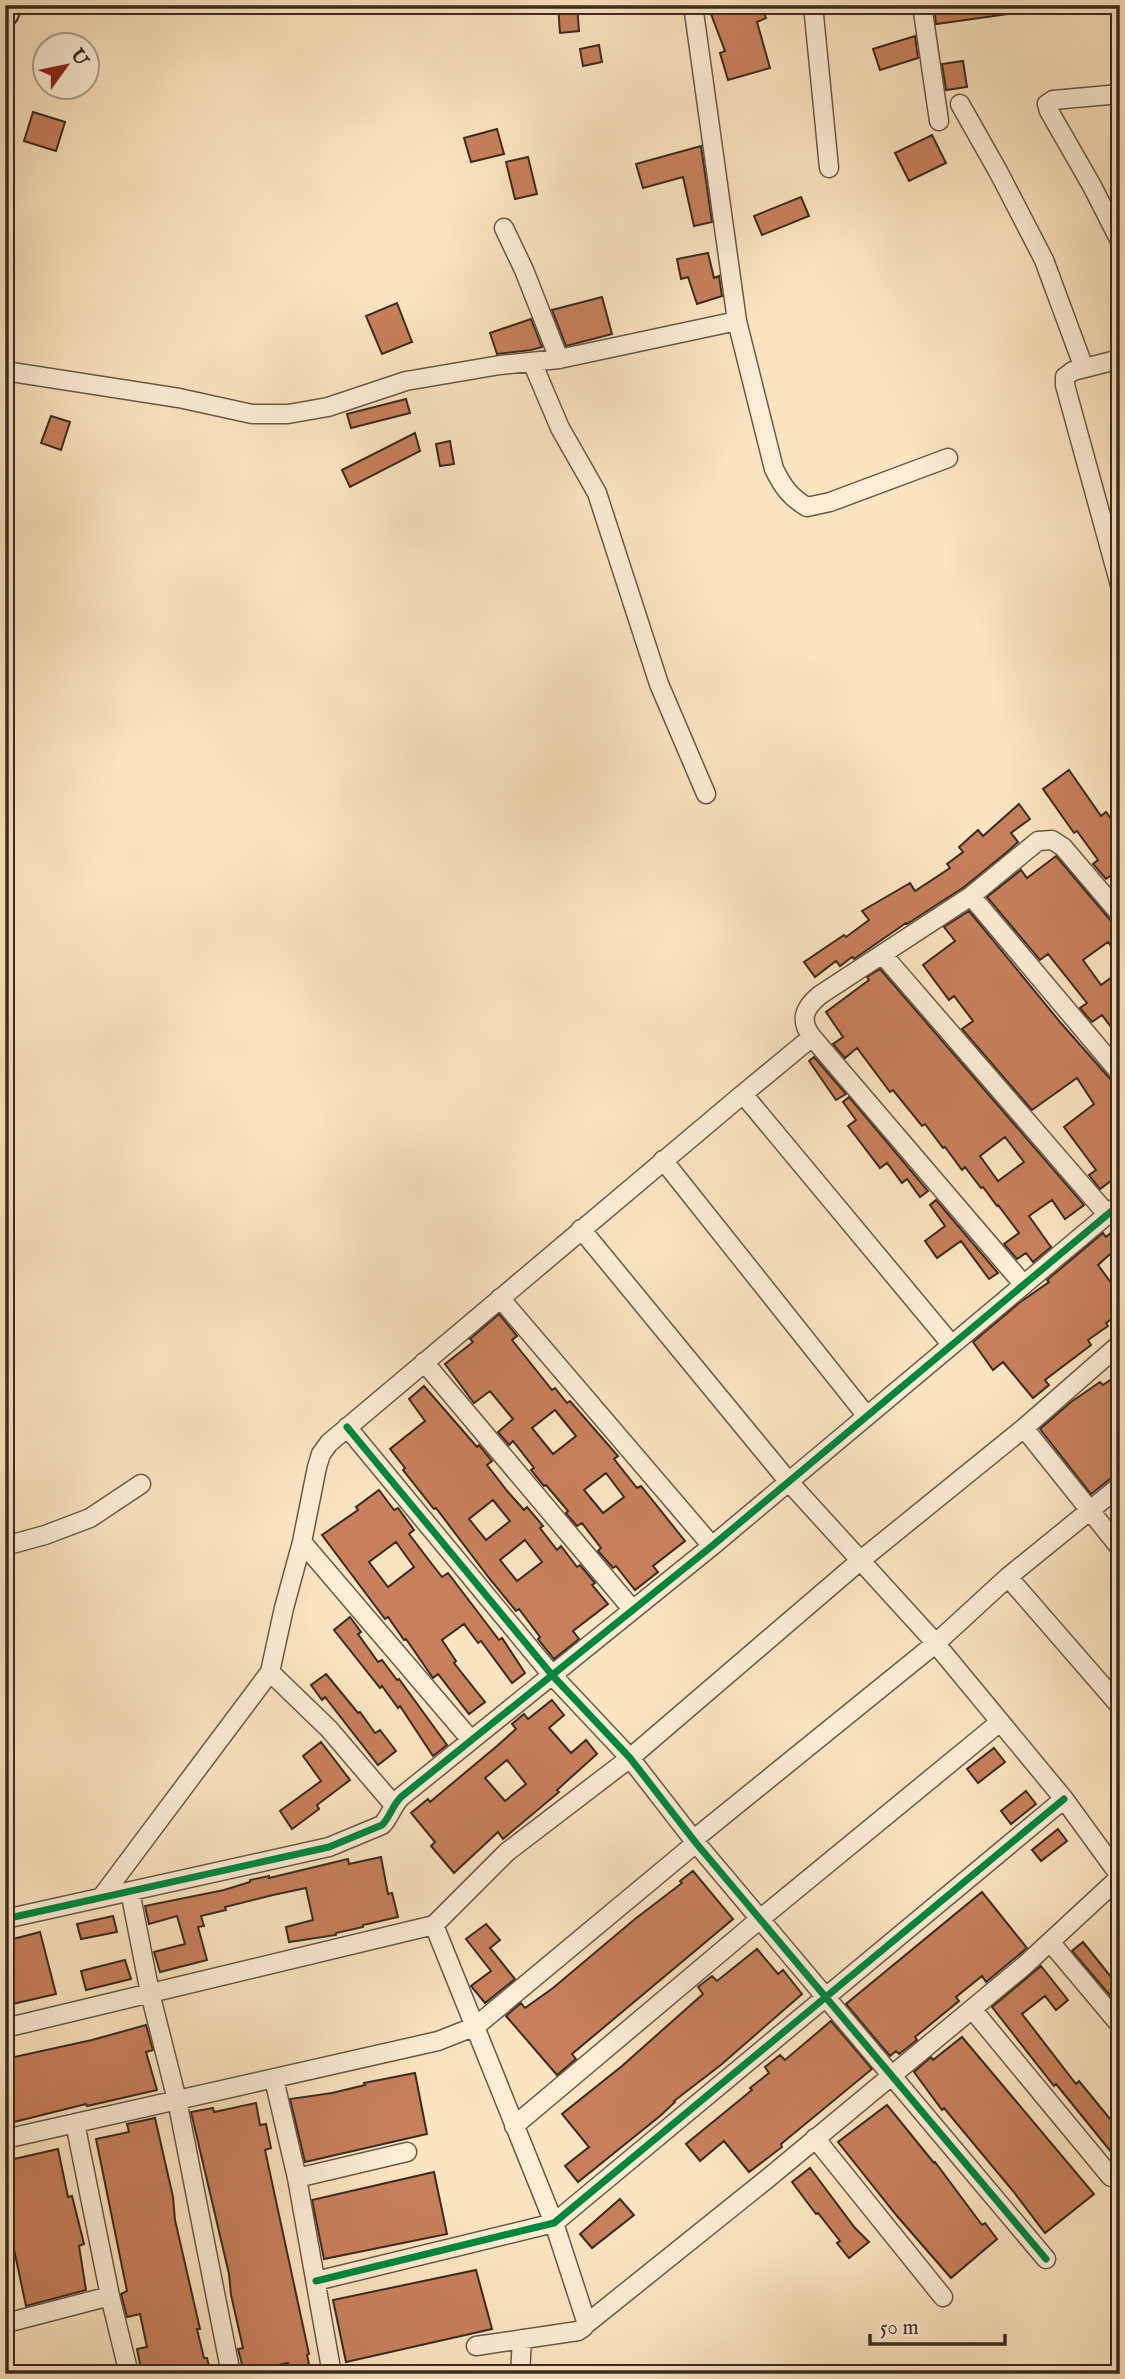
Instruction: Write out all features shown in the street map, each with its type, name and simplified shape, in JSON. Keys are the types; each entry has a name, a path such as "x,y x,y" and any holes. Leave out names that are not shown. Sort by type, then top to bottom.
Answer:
{"street":[{"path":"5,11 8,5"},
{"path":"693,5 737,321 774,469 783,487 793,499 807,507 830,502 948,458"},
{"path":"813,5 828,168"},
{"path":"922,5 939,121"},
{"path":"1120,94 1053,100 1047,104 1120,241"},
{"path":"960,104 1044,260 1084,368"},
{"path":"505,228 559,359"},
{"path":"5,371 179,398 252,414 288,414 328,407 405,381 500,365 559,359 737,321"},
{"path":"1120,359 1073,371 1065,377 1120,585"},
{"path":"532,362 560,428 597,493 659,684 706,794"},
{"path":"1024,1285 812,1037 803,1021 805,1012 810,1003 971,896 1038,841 1046,839 1058,842 1120,914"},
{"path":"971,896 1120,1073"},
{"path":"5,1919 103,1895 329,1847 382,1825 388,1819 393,1804 712,1546 1113,1209 883,955"},
{"path":"103,1895 270,1672 321,1454 347,1427 812,1037"},
{"path":"743,1094 951,1344"},
{"path":"663,1160 866,1415"},
{"path":"476,2346 578,2331 1051,1943 1120,1877 1064,1799 1000,1722 935,1644 789,1482 581,1229"},
{"path":"500,1298 712,1546"},
{"path":"5,2028 434,1925 508,1852 630,1758 861,1560 1024,1428 1120,1344"},
{"path":"425,1362 632,1609"},
{"path":"347,1427 552,1675 630,1758 695,1842 1046,2259"},
{"path":"1024,1428 1120,1548"},
{"path":"5,1546 90,1518 141,1484"},
{"path":"5,2139 438,2041 476,2026 935,1644 1007,1577 1120,1486"},
{"path":"302,1542 471,1740"},
{"path":"1007,1577 1120,1706"},
{"path":"270,1672 329,1730 393,1804"},
{"path":"514,2126 1000,1722"},
{"path":"316,2281 554,2223 1064,1799"},
{"path":"130,1891 150,1993 177,2100 231,2374"},
{"path":"434,1925 554,2223 585,2325"},
{"path":"1051,1943 1120,2025"},
{"path":"972,2008 1111,2177"},
{"path":"274,2079 297,2178 332,2374"},
{"path":"75,2123 110,2296 129,2374"},
{"path":"815,2138 943,2297"},
{"path":"297,2178 407,2152"},
{"path":"5,2315 9,2320 15,2320 110,2296"},
{"path":"520,2374 522,2339"}],"building":[{"path":"558,5 577,5 579,31 560,33"},
{"path":"735,5 761,5 766,18 757,22 770,68 728,80 720,53 725,51 711,14"},
{"path":"934,5 1009,5 1009,14 936,24"},
{"path":"915,36 918,58 880,70 873,49"},
{"path":"599,45 602,62 583,66 580,49"},
{"path":"963,61 967,87 946,90 942,64"},
{"path":"33,112 65,122 56,151 24,141"},
{"path":"497,129 504,154 471,162 464,138"},
{"path":"932,135 946,163 909,181 895,153"},
{"path":"701,146 712,222 694,226 683,177 643,188 636,164"},
{"path":"528,157 537,194 515,199 506,162"},
{"path":"801,197 809,216 762,235 754,216"},
{"path":"708,253 714,278 719,276 722,296 697,304 688,277 681,279 677,259"},
{"path":"602,297 612,334 566,346 552,310"},
{"path":"397,303 412,342 382,354 366,316"},
{"path":"531,319 542,347 497,354 490,333"},
{"path":"406,399 410,413 351,428 347,414"},
{"path":"51,416 70,422 61,450 41,443"},
{"path":"415,433 420,451 350,487 342,470"},
{"path":"450,441 454,464 440,466 436,444"},
{"path":"1069,770 1101,816 1106,812 1120,831 1120,869 1106,879 1093,864 1098,860 1077,831 1074,833 1043,789"},
{"path":"1019,804 1030,819 1011,833 1018,842 1007,852 964,887 854,959 852,957 840,966 836,961 815,977 804,962 869,920 862,911 910,883 915,891 950,868 947,864 963,852 959,847 978,830 983,836"},
{"path":"1056,856 1111,921 1120,927 1120,959 1108,942 1083,960 1101,985 1120,971 1120,1039 1102,1015 1092,1022 1080,1008 1087,1003 1048,954 1040,960 987,897 1021,870 1027,878"},
{"path":"969,911 1060,1022 1111,1080 1120,1086 1120,1174 1100,1189 1089,1175 1096,1170 1064,1127 1094,1104 1077,1078 1032,1110 962,1029 973,1021 954,996 949,1000 923,965 955,941 944,927"},
{"path":"880,969 1084,1205 1065,1219 1052,1200 1029,1216 1051,1247 1033,1262 1026,1253 1017,1259 1004,1244 1019,1233 965,1167 962,1170 925,1124 922,1126 893,1090 890,1092 857,1048 845,1058 833,1044 843,1037 826,1012 869,980 867,977","holes":["1005,1137 1024,1162 998,1181 980,1156"]},
{"path":"814,1057 846,1094 836,1100 809,1061"},
{"path":"849,1097 928,1191 920,1197 907,1179 902,1183 887,1163 880,1168 848,1126 856,1120 843,1102"},
{"path":"936,1200 998,1273 989,1279 961,1241 937,1258 925,1241 945,1226 930,1205"},
{"path":"1120,1225 1120,1245 1098,1265 1120,1295 1120,1313 1106,1323 1108,1326 1088,1340 1091,1345 1045,1380 1049,1385 1033,1398 1003,1362 993,1370 973,1342 1019,1303 1049,1282 1047,1280 1103,1233 1106,1237"},
{"path":"499,1314 517,1336 512,1340 552,1390 555,1388 567,1403 570,1401 618,1456 614,1459 637,1488 641,1486 685,1541 653,1566 658,1572 635,1590 616,1566 613,1568 598,1551 601,1548 582,1523 577,1526 570,1518 566,1513 568,1511 531,1470 534,1468 513,1441 509,1445 498,1432 513,1419 490,1391 474,1403 445,1364 473,1342 470,1339","holes":["555,1410 576,1436 553,1454 532,1428","606,1473 624,1497 603,1513 584,1490"]},
{"path":"1120,1373 1120,1394 1112,1399 1120,1410 1120,1471 1091,1494 1040,1429 1071,1402 1100,1382 1103,1385"},
{"path":"424,1386 492,1461 487,1465 508,1492 524,1510 527,1507 543,1526 540,1528 557,1550 561,1546 577,1567 580,1565 608,1604 573,1631 579,1639 554,1659 519,1609 516,1611 489,1578 436,1508 434,1509 403,1470 405,1468 390,1449 425,1421 409,1399","holes":["493,1500 510,1521 486,1540 469,1519","525,1540 542,1562 517,1581 500,1560"]},
{"path":"379,1490 394,1510 398,1508 414,1530 409,1534 428,1559 442,1577 448,1573 499,1640 502,1638 525,1673 512,1683 481,1641 478,1643 464,1624 442,1640 456,1661 454,1663 485,1702 469,1714 438,1674 433,1678 406,1639 404,1640 388,1617 385,1619 322,1535 358,1510 356,1507","holes":["396,1542 414,1567 388,1587 369,1562"]},
{"path":"350,1617 361,1632 358,1634 378,1662 382,1660 397,1680 399,1679 447,1745 433,1756 400,1706 398,1708 382,1686 380,1688 334,1630"},
{"path":"326,1674 375,1733 380,1730 396,1751 378,1765 325,1697 322,1700 311,1685"},
{"path":"552,1700 564,1715 549,1728 571,1753 586,1740 597,1754 557,1790 559,1792 503,1839 498,1832 454,1873 431,1846 435,1842 411,1813 428,1799 430,1802 497,1746 516,1729 512,1724 524,1714 528,1719","holes":["507,1760 526,1784 505,1801 485,1778"]},
{"path":"321,1742 350,1780 317,1805 319,1809 292,1829 280,1811 321,1781 303,1756"},
{"path":"994,1748 1005,1762 978,1783 967,1769"},
{"path":"1026,1791 1036,1804 1011,1824 1001,1811"},
{"path":"1058,1829 1067,1841 1041,1861 1032,1850"},
{"path":"381,1857 388,1894 392,1893 398,1917 336,1935 289,1942 286,1927 313,1920 306,1888 273,1895 201,1916 204,1926 198,1927 207,1960 160,1972 154,1952 185,1944 177,1916 149,1924 145,1906 224,1890 250,1880 348,1859 349,1864"},
{"path":"693,1871 733,1919 572,2054 576,2059 557,2075 506,2016 521,2003 525,2008 553,1988 682,1883 680,1881"},
{"path":"982,1892 1027,1948 986,1982 982,1976 956,1997 959,2001 915,2037 917,2040 899,2054 896,2051 890,2056 846,2004"},
{"path":"113,1916 117,1932 81,1939 77,1924"},
{"path":"486,1924 500,1940 490,1948 515,1979 485,2003 471,1986 491,1971 466,1939"},
{"path":"40,1932 56,1994 8,2005 5,1996 5,1941"},
{"path":"1083,1942 1120,1988 1120,2007 1072,1951"},
{"path":"757,1949 778,1974 783,1970 802,1994 722,2064 578,2182 565,2166 589,2147 562,2114 622,2066 703,1994 698,1987 712,1976 717,1981"},
{"path":"125,1960 131,1979 86,1990 81,1971"},
{"path":"1041,1966 1068,2000 1056,2010 1045,1996 1022,2014 1076,2084 1079,2081 1120,2131 1120,2146 1112,2153 1056,2084 1054,2086 992,2007"},
{"path":"831,2021 872,2069 749,2172 724,2141 700,2161 686,2144 752,2090 750,2088 769,2073 765,2067 780,2055 785,2060"},
{"path":"146,2025 153,2050 146,2052 157,2090 10,2123 5,2105 5,2059"},
{"path":"962,2037 1094,2194 1045,2233 944,2108 942,2110 914,2072 931,2057 933,2060"},
{"path":"415,2073 427,2134 305,2162 290,2099 332,2093 365,2085 364,2083"},
{"path":"256,2103 260,2125 266,2124 271,2148 265,2150 311,2374 291,2374 288,2363 244,2372 238,2349 243,2348 229,2274 191,2112 213,2108 214,2112"},
{"path":"887,2105 935,2162 982,2225 985,2223 997,2239 951,2278 838,2142"},
{"path":"155,2118 200,2329 197,2329 211,2374 142,2374 137,2349 147,2347 140,2314 127,2317 121,2294 127,2291 96,2139 129,2132 127,2124"},
{"path":"58,2149 68,2197 72,2196 84,2244 79,2246 86,2290 26,2306 5,2207 5,2161"},
{"path":"810,2168 855,2228 869,2242 849,2258 837,2243 840,2241 792,2182"},
{"path":"434,2172 447,2234 324,2259 312,2200"},
{"path":"620,2199 634,2215 592,2248 580,2234"},
{"path":"476,2270 492,2329 346,2362 333,2300"}],"cycle path":[{"path":"5,1919 329,1847 382,1825 401,1797 712,1546 1120,1204"},
{"path":"347,1427 552,1675 630,1758 696,1843 1046,2259"},
{"path":"316,2281 554,2223 1064,1799"}]}
